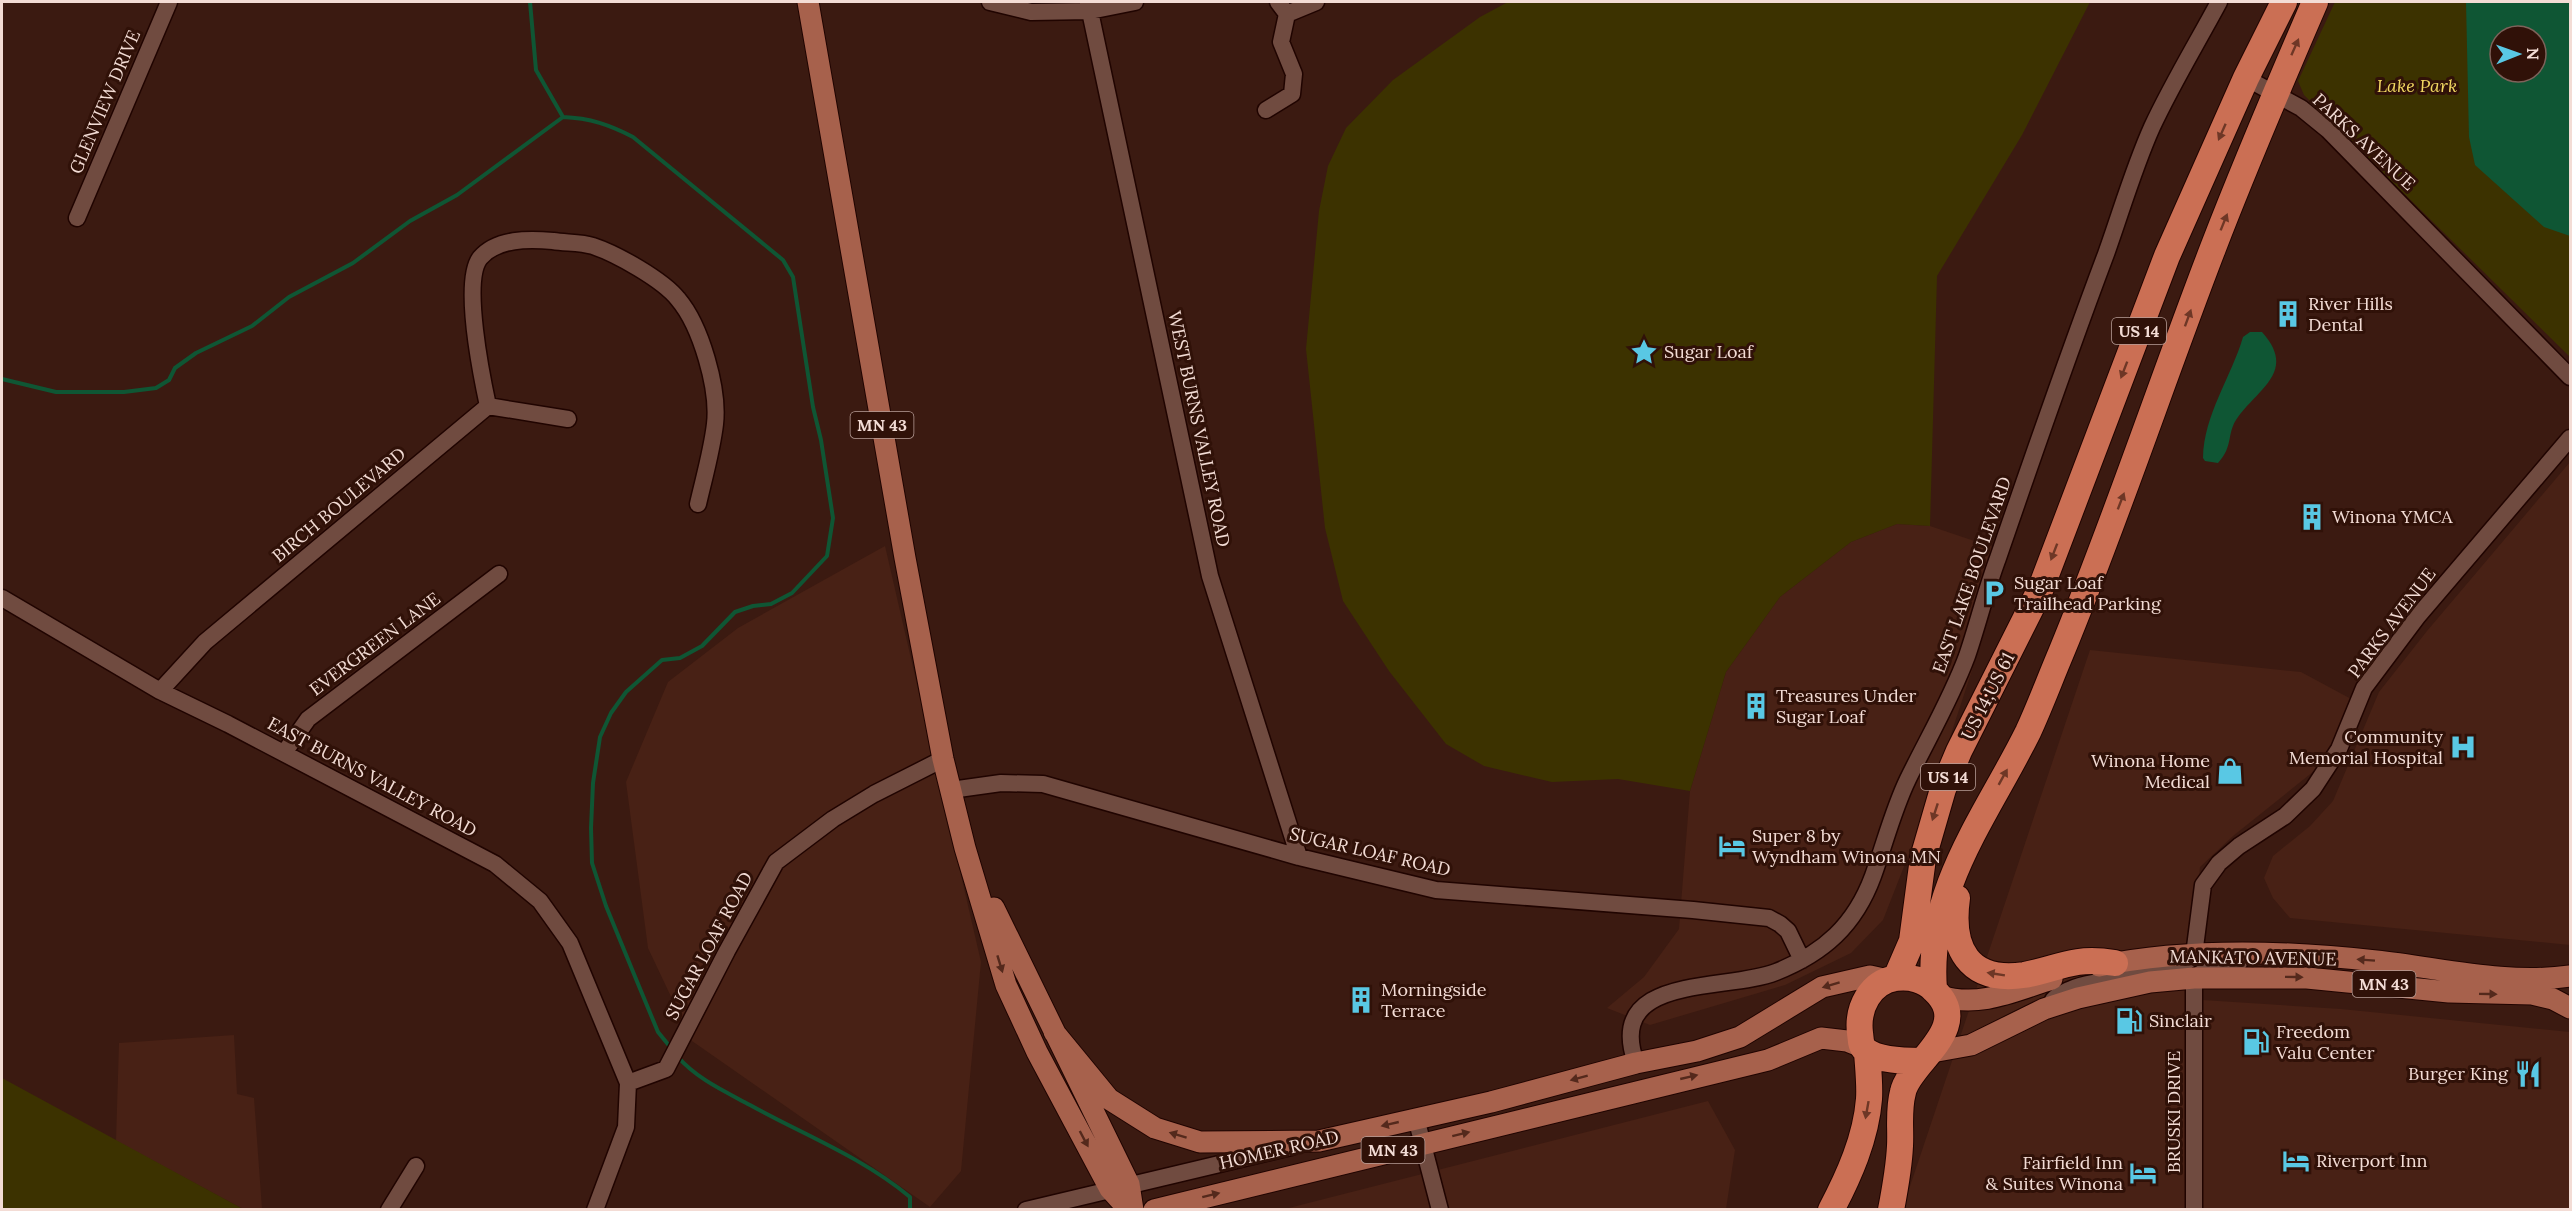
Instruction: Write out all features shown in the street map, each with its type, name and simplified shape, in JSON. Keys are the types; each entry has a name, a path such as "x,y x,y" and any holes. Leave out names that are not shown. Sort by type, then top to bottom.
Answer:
{"highway":[{"name":"US 14","path":"2246,78 2284,2"},
{"name":"US 14","path":"1891,1209 1900,1146 1904,1085 1943,1033 1946,1018 1937,992 1934,959 1945,900 1957,864 2028,731 2061,653 2120,504 2213,249 2315,2"},
{"name":"US 14;US 61","path":"1831,1209 1857,1153 1869,1098 1865,1049 1859,1019 1860,1010 1874,990 1892,979 1912,941 1923,858 1943,789 1959,751 2041,588 2167,256 2246,78"},
{"path":"1975,828 1974,840 1959,889 1955,926 1960,947 1973,966 1986,973 2010,976 2078,962 2115,963"},
{"path":"1892,979 1914,979 1937,992"},
{"path":"1865,1049 1902,1060 1927,1056"}],"main road":[{"name":"MN 43","path":"808,2 905,558 943,759 965,848 1006,985 1037,1052 1120,1186"},
{"name":"MN 43","path":"965,848 1054,1032 1131,1209"},
{"name":"MANKATO AVENUE","path":"1937,992 1963,1001 1988,1000 2056,977 2115,963 2194,955 2315,956 2375,961 2507,978 2571,976"},
{"name":"MN 43","path":"1636,1063 1697,1051 1740,1037 1822,987 1870,976 1892,979"},
{"name":"MANKATO AVENUE","path":"1927,1056 1971,1045 2044,1009 2114,988 2194,978 2307,978 2449,992 2532,994 2553,999 2571,1008"},
{"path":"2571,998 2571,1003"},
{"name":"MN 43","path":"1054,1032 1109,1099 1155,1128 1200,1142 1319,1141"},
{"name":"HOMER ROAD","path":"1154,1209 1768,1060 1821,1038 1847,1041 1865,1049"},
{"name":"HOMER ROAD","path":"1319,1141 1491,1102 1636,1063"}],"street":[{"name":"GLENVIEW DRIVE","path":"77,218 169,2"},
{"path":"990,2 1031,12 1136,2"},
{"path":"1266,110 1292,94 1294,74 1281,42 1283,8 1316,2"},
{"name":"EAST LAKE BOULEVARD","path":"1636,1063 1630,1046 1631,1029 1637,1014 1649,1001 1683,989 1772,974 1802,960 1843,929 1854,916 1865,895 1897,806 1967,655 2062,372 2152,128 2219,2"},
{"name":"WEST BURNS VALLEY ROAD","path":"1089,6 1210,576 1299,857"},
{"name":"PARKS AVENUE","path":"2246,78 2301,108 2328,130 2571,377"},
{"path":"568,419 488,406 477,355 473,282 480,259 501,243 533,239 593,246 639,268 678,299 697,333 713,375 716,422 698,504"},
{"name":"BIRCH BOULEVARD","path":"160,691 205,642 488,406"},
{"name":"PARKS AVENUE","path":"2194,955 2203,885 2219,863 2239,846 2285,816 2313,789 2339,749 2364,688 2418,616 2571,438"},
{"name":"EVERGREEN LANE","path":"284,753 309,719 499,574"},
{"name":"EAST BURNS VALLEY ROAD","path":"2,598 160,691 284,753 495,864 540,901 570,943 628,1083"},
{"name":"SUGAR LOAF ROAD","path":"628,1083 666,1069 776,862 841,814 874,794 943,759"},
{"name":"SUGAR LOAF ROAD","path":"951,790 1001,783 1043,784 1299,857 1436,890 1769,918 1788,932 1802,960"},
{"path":"2044,1009 2056,996 2075,988 2098,981 2167,972 2183,966 2194,955"},
{"path":"2194,978 2205,969 2221,963 2301,960 2315,956"},
{"name":"BRUSKI DRIVE","path":"2194,978 2194,1209"},
{"path":"595,1209 626,1127 628,1083"},
{"path":"1416,1118 1440,1209"},
{"name":"HOMER ROAD","path":"1026,1209 1319,1141"},
{"path":"389,1209 416,1166"}],"shaded area":[{"path":"2466,2 2570,2 2570,236 2544,227 2475,165 2469,137"},
{"path":"2250,332 2262,332 2272,346 2276,358 2275,368 2264,388 2234,423 2223,457 2218,463 2205,461 2203,458 2205,442 2213,411 2243,337"},
{"name":"Community Memorial Hospital","path":"2570,462 2570,945 2290,918 2273,898 2264,878 2273,856 2310,826 2333,801 2379,692 2427,631"},
{"path":"1897,524 1930,526 2004,551 1976,635 1983,637 1925,813 1883,920 1851,953 1785,985 1650,1025 1607,1008 1644,977 1679,929 1690,791 1726,672 1780,597 1851,542"},
{"path":"885,546 981,962 961,1171 930,1207 692,1041 648,948 626,782 668,682 738,628"},
{"path":"2090,650 2301,672 2353,700 2324,763 2233,836 2200,867 2187,999 2341,1009 2570,1032 2570,1209 1902,1210"},
{"path":"234,1035 237,1094 254,1098 262,1209 243,1209 116,1141 119,1043"},
{"path":"1708,1101 1735,1150 1726,1209 1281,1210"}],"green space":[{"path":"1508,2 2090,2 2022,135 1937,276 1930,526 1897,524 1851,542 1780,597 1726,672 1690,791 1618,779 1552,782 1484,766 1446,744 1389,671 1343,601 1325,528 1306,349 1319,211 1328,166 1346,128 1393,80 1480,17"},
{"name":"Lake Park","path":"2335,2 2570,2 2570,357 2304,95 2298,81"},
{"path":"2,1078 243,1209 2,1209"}],"waterway":[{"path":"530,2 536,70 563,117"},
{"path":"2,379 56,392 124,392 156,388 169,380 175,368 196,353 252,326 289,297 353,263 410,221 457,195 563,117 600,123 633,137 783,260 793,277 833,518 827,556 792,593 771,604 753,606 735,612 702,646 680,658 662,660 626,692 611,713 600,737 593,783 592,863 606,906 658,1032 671,1048"},
{"path":"677,1056 711,1084 832,1147 892,1183 910,1197 910,1210"}],"place":[{"name":"River Hills Dental","path":"2288,314"},
{"name":"Sugar Loaf","path":"1644,352"},
{"name":"Winona YMCA","path":"2312,517"},
{"name":"Sugar Loaf Trailhead Parking","path":"1994,593"},
{"name":"Treasures Under Sugar Loaf","path":"1756,706"},
{"name":"Community Memorial Hospital","path":"2463,747"},
{"name":"Winona Home Medical","path":"2230,771"},
{"name":"Super 8 by Wyndham Winona MN","path":"1732,846"},
{"name":"Morningside Terrace","path":"1361,1000"},
{"name":"Sinclair","path":"2129,1021"},
{"name":"Freedom Valu Center","path":"2256,1042"},
{"name":"Burger King","path":"2528,1074"},
{"name":"Riverport Inn","path":"2296,1161"},
{"name":"Fairfield Inn & Suites Winona","path":"2143,1173"}]}
